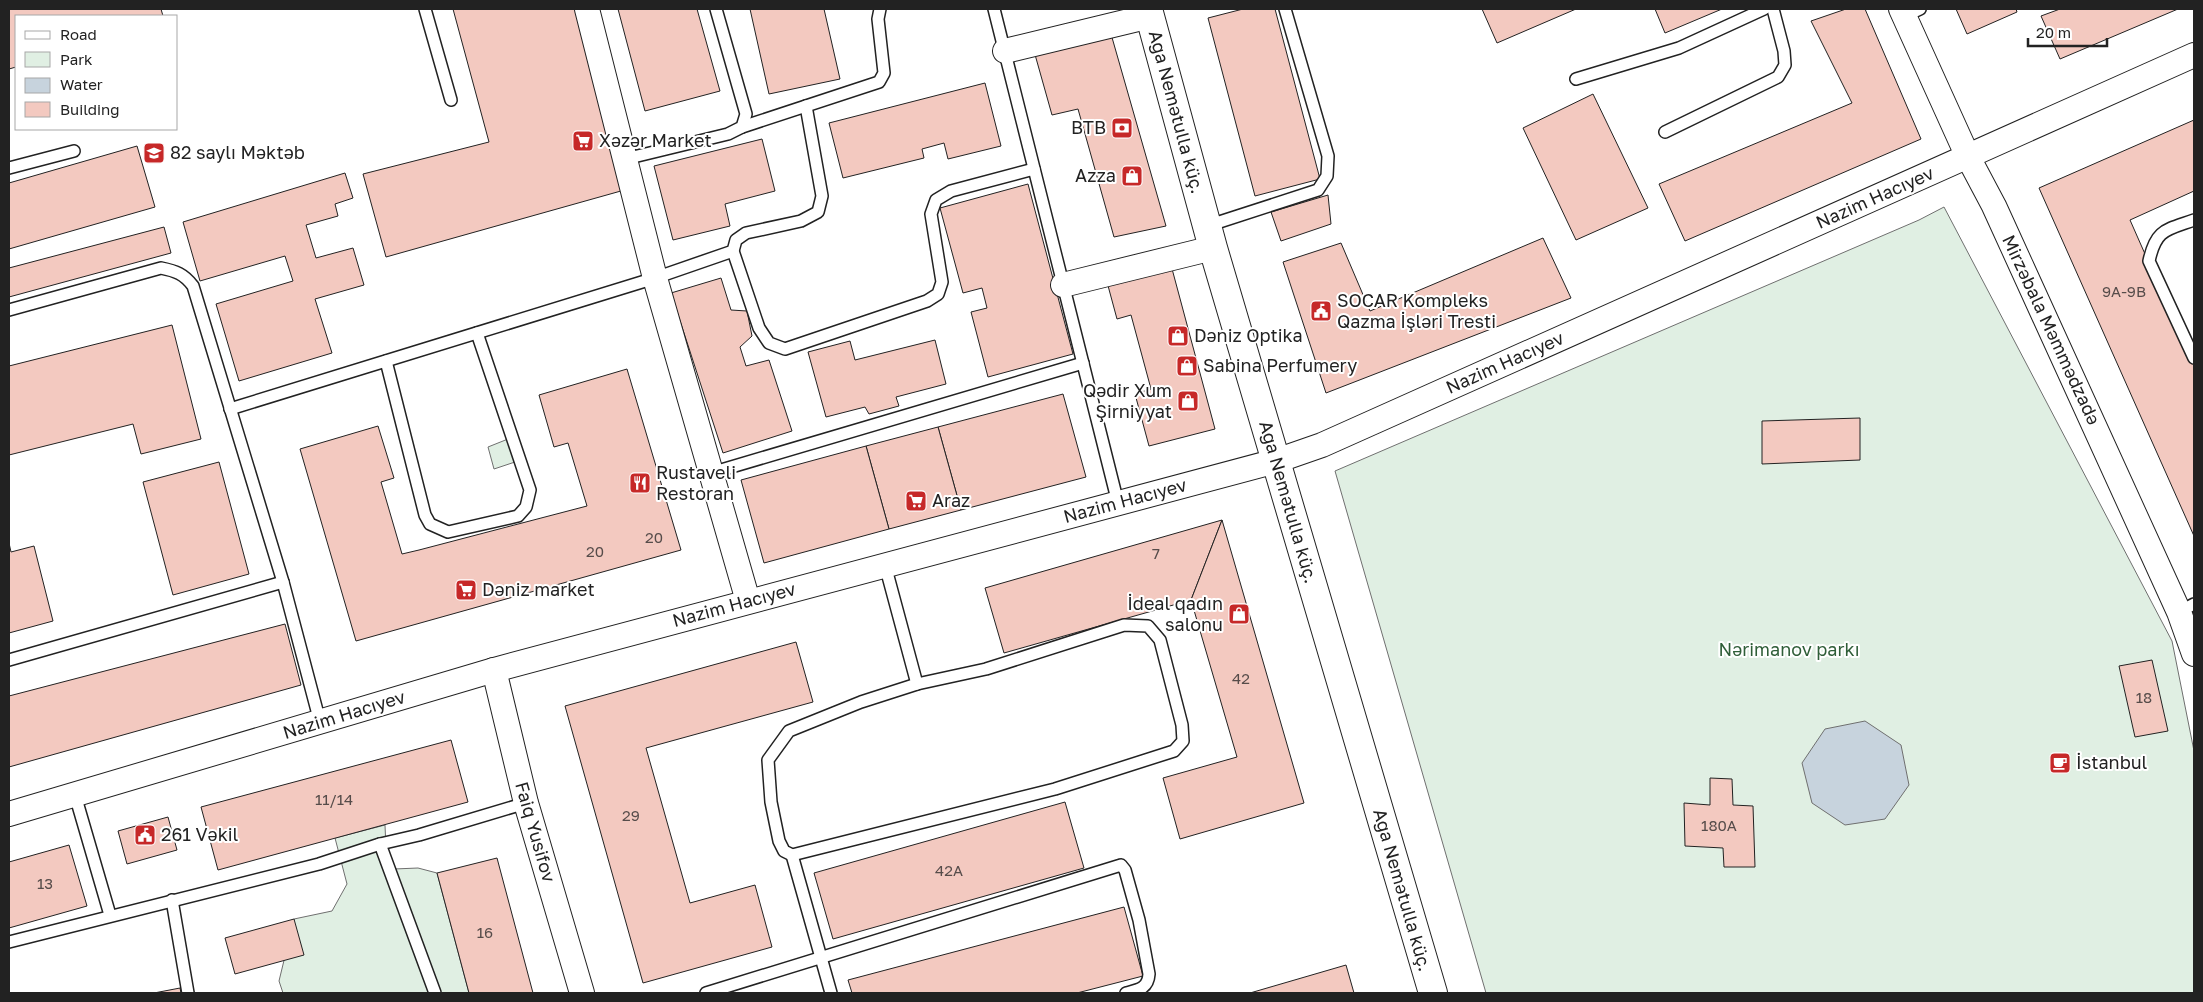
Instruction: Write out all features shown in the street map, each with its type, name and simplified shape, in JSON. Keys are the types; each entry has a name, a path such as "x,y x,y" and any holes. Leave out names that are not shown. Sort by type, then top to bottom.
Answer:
{"street":[{"path":"587,9 655,278 748,601"},
{"name":"Mirzəbala Məmmədzadə","path":"1909,11 1968,157 1994,206 2187,608 2194,654"},
{"path":"1005,51 1152,12"},
{"name":"Ağa Nemətulla küç.","path":"1152,12 1210,237 1433,993"},
{"name":"Nazim Hacıyev","path":"9,814 494,670 1276,461 1331,441 2194,55"},
{"path":"1063,285 1210,237"},
{"name":"Faiq Yusifov","path":"494,670 526,803 582,993"}],"lane":[{"path":"425,9 451,100"},
{"path":"716,9 746,114 742,127"},
{"path":"625,159 728,134 742,127 878,82 884,73 878,19 880,9"},
{"path":"994,9 1118,503"},
{"path":"1210,237 1318,190 1327,176 1328,156 1285,9"},
{"path":"1576,79 1680,48 1764,9"},
{"path":"1665,132 1778,77 1784,65 1784,52 1773,9"},
{"path":"806,106 822,196 818,212 802,221 746,233 736,240 733,251 760,328 770,343 785,349 927,301 938,294 942,282 931,214 936,200 951,191 1034,169"},
{"path":"9,168 74,152"},
{"path":"2194,220 2162,231 2152,245 2149,261 2194,358"},
{"path":"230,409 655,278 733,251"},
{"path":"9,310 161,268 175,270 185,276 193,286 283,582 320,722"},
{"path":"386,361 425,515 429,523 448,532 518,516 526,507 530,490 477,333"},
{"path":"711,473 1083,364"},
{"path":"885,565 917,684"},
{"path":"9,660 283,582"},
{"path":"792,855 1055,789 1162,757 1174,751 1183,741 1182,725 1160,640 1148,626 1124,626 986,669 917,684 861,702 789,731 768,760 771,802 779,841 784,850 792,855 831,993"},
{"path":"75,795 110,915"},
{"path":"9,942 110,915 319,864 380,844 419,835 526,803"},
{"path":"380,844 435,993"},
{"path":"706,993 1121,865 1125,870 1139,920 1149,974 1149,981 1144,987 1126,993"},
{"path":"172,900 188,993"}],"green space":[{"name":"Nərimanov parkı","path":"1944,207 2172,641 2194,751 2194,993 1486,993 1335,471 1919,220"},
{"path":"508,439 515,462 494,469 488,447"},
{"path":"385,825 386,849 379,854 381,865 394,869 418,868 437,873 469,993 283,993 279,981 294,919 332,911 347,884 335,838"}],"water":[{"path":"1865,721 1901,745 1909,785 1885,819 1845,825 1812,803 1802,763 1825,729"}],"building":[{"path":"9,9 161,9 163,15 15,15 15,67 9,69"},
{"path":"453,9 580,9 628,189 386,257 363,174 489,142"},
{"path":"618,9 697,9 720,91 645,111"},
{"path":"750,9 824,9 840,79 769,94"},
{"path":"1243,9 1275,9 1320,179 1255,196 1208,18"},
{"path":"1482,9 1576,9 1497,43"},
{"path":"1655,9 1722,9 1665,33"},
{"path":"1846,9 1865,9 1921,139 1685,241 1659,184 1852,103 1811,21"},
{"path":"1956,9 2016,9 2017,12 1967,34"},
{"path":"2060,9 2178,9 2060,59 2041,16"},
{"path":"1109,27 1166,226 1114,237 1078,109 1052,115 1034,51"},
{"path":"985,83 1001,146 948,159 944,143 922,149 924,158 843,178 829,123"},
{"path":"1593,94 1648,208 1576,240 1523,128"},
{"path":"2194,120 2194,191 2130,220 2194,365 2194,536 2039,188"},
{"path":"762,139 775,191 725,204 730,226 673,240 654,166"},
{"path":"137,146 155,207 9,249 9,183"},
{"path":"345,173 353,198 335,204 338,216 306,225 316,258 353,248 364,285 315,299 332,353 239,381 216,304 293,281 285,256 200,281 183,222"},
{"path":"1028,184 1073,354 988,377 971,312 987,308 982,288 963,293 940,208"},
{"path":"1328,195 1331,224 1281,241 1271,212"},
{"path":"164,227 171,253 9,297 9,268"},
{"path":"1543,238 1571,298 1326,393 1283,262 1341,243 1370,311"},
{"path":"1171,265 1215,429 1149,446 1135,394 1151,389 1131,315 1117,319 1107,282"},
{"path":"721,278 731,310 747,311 752,336 740,347 746,366 769,360 792,431 723,453 671,293"},
{"path":"172,325 201,439 141,454 133,424 9,455 9,366"},
{"path":"935,340 946,384 896,397 899,406 869,414 865,407 826,417 808,352 850,341 855,360"},
{"path":"627,369 681,550 356,641 300,449 378,426 394,478 381,482 402,554 419,550 587,506 568,443 554,447 539,395"},
{"path":"1063,394 1086,477 961,510 938,427"},
{"path":"1860,418 1860,460 1762,464 1762,421"},
{"path":"938,427 961,510 889,529 866,446"},
{"path":"866,446 889,529 764,563 741,480"},
{"path":"219,462 249,574 173,595 143,482"},
{"path":"1222,520 1191,600 1004,653 985,588"},
{"path":"1222,520 1304,803 1180,839 1163,778 1237,757 1191,600"},
{"path":"9,543 11,552 34,546 53,621 9,633"},
{"path":"285,624 301,685 9,767 9,696"},
{"path":"796,642 813,702 646,748 690,903 755,885 772,947 643,983 565,706"},
{"path":"2152,660 2168,731 2135,737 2119,666"},
{"path":"451,740 468,802 218,870 201,807"},
{"path":"1710,778 1732,779 1733,805 1753,806 1755,867 1724,867 1723,848 1685,846 1684,803 1710,805"},
{"path":"1065,802 1084,868 833,939 814,873"},
{"path":"168,817 177,850 127,864 118,831"},
{"path":"69,845 87,906 9,928 9,862"},
{"path":"497,858 533,993 469,993 437,873"},
{"path":"1124,907 1143,976 1077,993 852,993 848,980"},
{"path":"294,919 304,955 235,974 225,938"},
{"path":"1346,965 1354,993 1250,993"},
{"path":"180,988 181,993 154,993"}],"place":[{"name":"BTB","path":"1122,128"},
{"name":"Xəzər Market","path":"583,141"},
{"name":"82 saylı Məktəb","path":"154,153"},
{"name":"Azza","path":"1132,176"},
{"name":"SOCAR Kompleks Qazma İşləri Tresti","path":"1321,311"},
{"name":"Dəniz Optika","path":"1178,336"},
{"name":"Sabina Perfumery","path":"1187,366"},
{"name":"Qədir Xum Şirniyyat","path":"1188,401"},
{"name":"Rustaveli Restoran","path":"640,483"},
{"name":"Araz","path":"916,501"},
{"name":"Dəniz market","path":"466,590"},
{"name":"İdeal qadın salonu","path":"1239,614"},
{"name":"İstanbul","path":"2060,763"},
{"name":"261 Vəkil","path":"145,835"}]}
